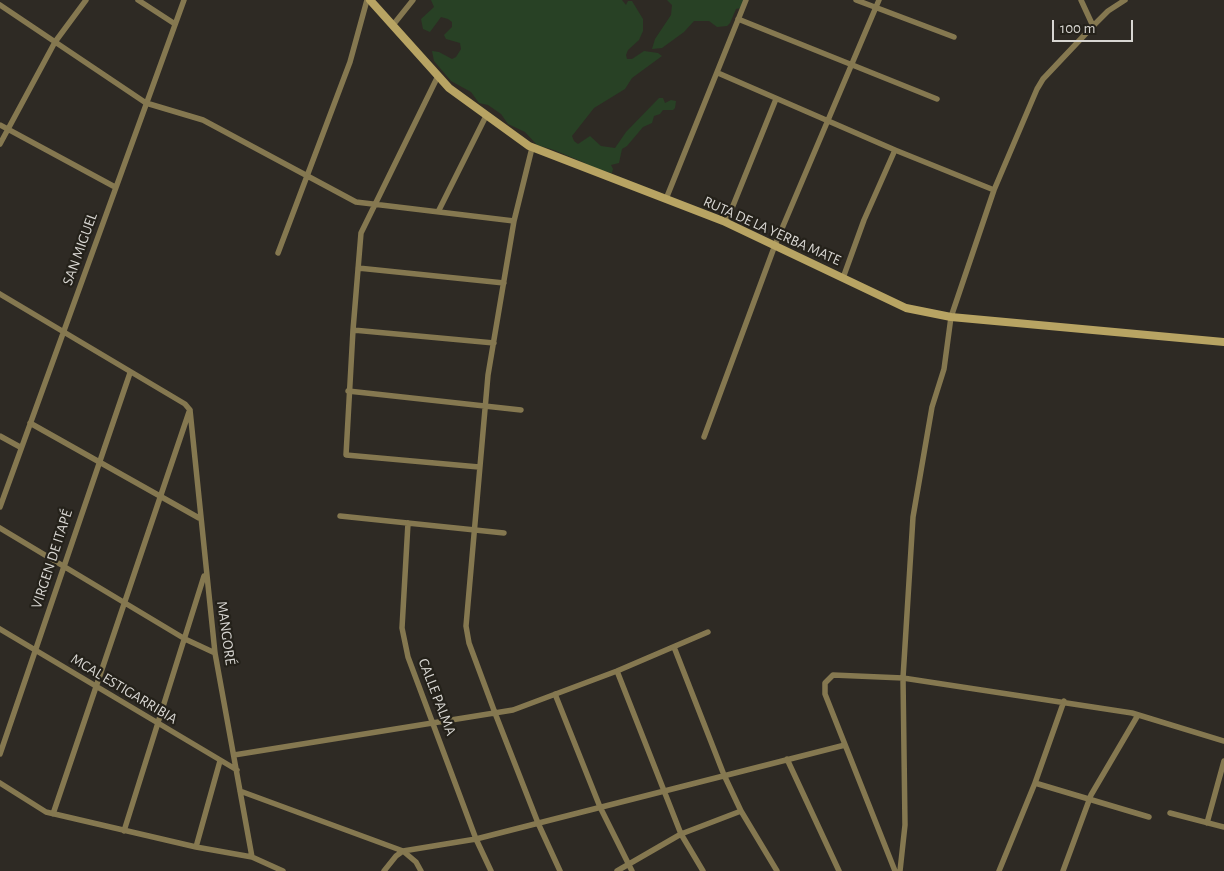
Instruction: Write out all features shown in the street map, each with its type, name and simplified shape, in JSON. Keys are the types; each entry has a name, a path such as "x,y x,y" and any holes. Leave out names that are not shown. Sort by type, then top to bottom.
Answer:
{"main road":[{"name":"RUTA DE LA YERBA MATE","path":"368,0 438,76 486,116 532,148 726,223 906,308 951,317 1224,342"}],"street":[{"path":"0,144 6,129 55,42 86,0"},
{"path":"138,0 175,24"},
{"name":"SAN MIGUEL","path":"0,507 20,447 184,0"},
{"path":"278,254 350,62 368,0"},
{"path":"393,25 413,0"},
{"path":"666,199 746,0"},
{"path":"856,0 954,37"},
{"path":"704,437 775,245 879,0"},
{"path":"1081,0 1093,26"},
{"path":"900,871 905,825 903,678 913,517 932,407 944,369 951,317 994,190 1037,88 1043,79 1093,26 1125,0"},
{"path":"0,5 146,103 203,120 356,202 514,221"},
{"path":"738,19 937,99"},
{"path":"718,73 895,150 994,190"},
{"path":"438,76 361,233 348,391 346,455 479,467"},
{"path":"726,223 776,99"},
{"path":"438,212 486,116"},
{"path":"0,126 115,187"},
{"path":"532,148 514,221 485,406 466,626 469,643 495,713 538,823 560,871"},
{"path":"843,278 864,220 895,150"},
{"path":"358,268 504,282"},
{"path":"0,294 185,404 190,410 159,495 125,603 53,814"},
{"path":"353,330 494,343"},
{"name":"VIRGEN DE ITAPÉ","path":"0,754 98,461 130,373"},
{"path":"348,391 522,410"},
{"name":"MANGORÉ","path":"190,410 199,518 215,653 252,857"},
{"path":"30,423 199,518"},
{"path":"0,436 20,447"},
{"path":"340,516 504,533"},
{"name":"CALLE PALMA","path":"408,523 402,628 408,657 476,839 491,871"},
{"path":"0,528 184,639 215,653"},
{"path":"124,831 205,572"},
{"name":"MCAL ESTIGARRIBIA","path":"0,629 237,770"},
{"path":"234,755 513,710 617,671 708,632"},
{"path":"674,647 724,776 741,811 777,871"},
{"path":"617,671 662,790 681,834 703,871"},
{"path":"895,871 825,694 825,683 833,674 903,678 1064,701 1138,715 1224,741"},
{"path":"555,694 600,807 632,871"},
{"path":"999,871 1035,783 1064,701"},
{"path":"1063,871 1090,799 1138,715"},
{"path":"384,871 396,856 403,851 476,839 845,744"},
{"path":"787,759 839,871"},
{"path":"196,847 220,761"},
{"path":"1207,823 1224,761"},
{"path":"0,783 46,812 196,847 252,857 283,871"},
{"path":"1035,783 1149,817"},
{"path":"240,791 403,851 416,862 421,871"},
{"path":"617,871 681,834 741,811"},
{"path":"1170,813 1224,827"}],"green space":[{"path":"431,0 622,0 626,5 628,1 632,1 643,19 643,31 639,40 628,50 627,59 632,59 644,51 658,53 662,56 632,78 625,89 594,108 572,136 574,141 578,144 590,136 601,146 615,148 626,132 659,98 663,98 665,103 671,100 676,101 675,108 673,110 663,110 660,114 654,116 652,123 643,127 627,146 622,149 619,163 611,165 612,173 591,168 585,163 537,145 525,132 508,124 501,114 488,105 479,103 471,92 451,81 434,61 432,51 439,52 452,59 456,57 461,49 460,43 446,39 444,35 452,27 452,22 448,19 441,17 430,32 423,29 421,19 434,7"},
{"path":"667,0 746,0 745,7 736,9 727,26 717,27 709,21 694,21 684,32 662,48 652,49 655,39 671,15 672,5"}]}
